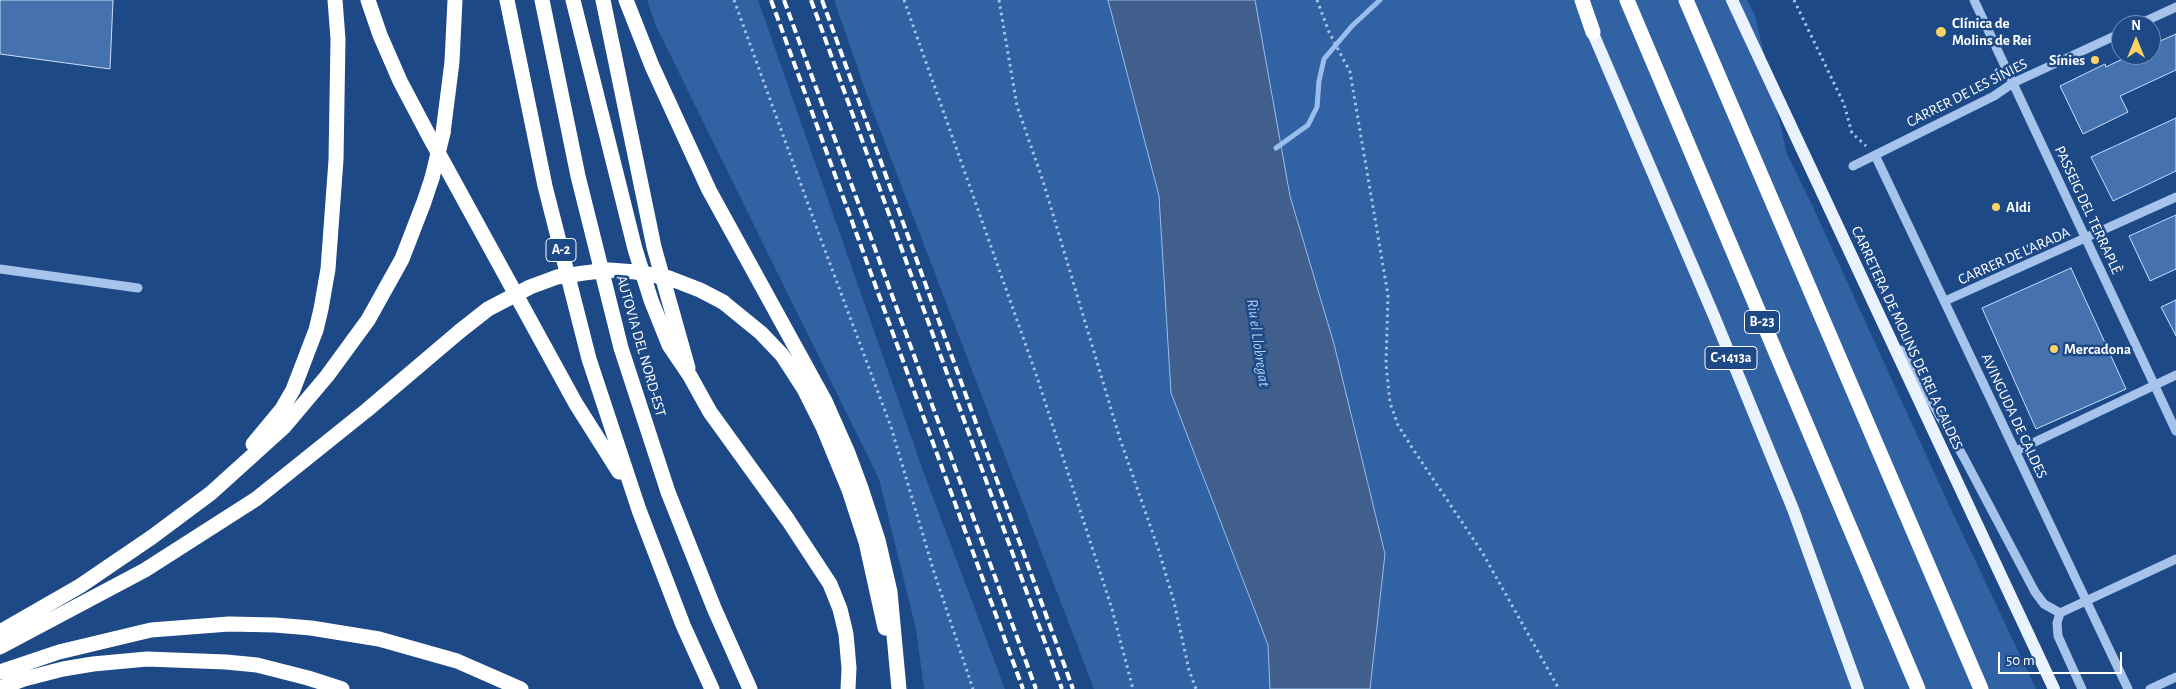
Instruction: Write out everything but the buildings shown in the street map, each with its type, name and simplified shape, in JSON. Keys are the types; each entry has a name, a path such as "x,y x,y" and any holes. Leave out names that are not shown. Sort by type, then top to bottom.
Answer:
{"highway":[{"path":"167,527 264,433 282,409 293,390 316,330 328,269 336,169 338,74 335,0"},
{"path":"368,0 393,65 428,136 576,404 634,495"},
{"path":"0,632 80,586 167,527 211,493 284,427 327,376 368,320 395,273 417,221 432,178 443,133 452,62 455,0"},
{"name":"A-2","path":"507,0 545,186 586,349 634,495 683,624 712,689"},
{"name":"AUTOVIA DEL NORD-EST","path":"542,0 578,176 621,348 668,492 714,608 750,689"},
{"path":"573,0 635,249 669,345 690,376 715,420 788,520 830,584 840,609 846,634 849,668 848,689"},
{"path":"603,0 654,247 690,376"},
{"path":"626,0 656,75 709,190 825,401 848,453 878,540 890,592 897,689"},
{"path":"1582,0 1593,32"},
{"name":"B-23","path":"1626,0 1918,689"},
{"path":"1686,0 1981,689"},
{"path":"0,647 145,570 240,510 321,448 460,330 488,309 530,286 557,277 609,270 636,272 669,278 700,290 723,302 761,333 782,355 804,389 835,454 866,542 897,689"},
{"path":"0,672 59,652 151,630 229,624 275,625 379,638 457,661 521,689"},
{"path":"0,688 63,669 147,659 226,662 257,666 300,676 342,689"}],"main road":[{"name":"C-1413a","path":"1576,0 1593,32 1714,316 1793,509 1858,689"},
{"name":"CARRETERA DE MOLINS DE REI A CALDES","path":"1732,0 2054,689"}],"street":[{"name":"PASSEIG DEL TERRAPLÈ","path":"1974,0 2176,431"},
{"path":"2159,15 2176,7"},
{"name":"CARRER DE LES SÍNIES","path":"1853,166 1994,96 2013,83 2111,37"},
{"name":"AVINGUDA DE CALDES","path":"1875,155 2128,689"},
{"name":"CARRER DE L'ARADA","path":"1945,301 2176,197"},
{"path":"0,269 138,288"},
{"path":"1869,295 1963,456 2035,592 2044,604 2060,613"},
{"path":"2016,451 2176,376"},
{"path":"2082,689 2058,636 2057,623 2060,613 2176,559"},
{"path":"2150,689 2176,677"}],"path":[{"path":"734,0 891,427 934,572 973,689"},
{"path":"904,0 1036,374 1112,609 1133,689"},
{"path":"999,0 1017,106 1043,181 1120,439 1159,552 1196,689"},
{"path":"1317,0 1329,32 1350,72 1388,295 1386,364 1390,403 1398,425 1482,552 1559,689"},
{"path":"1794,0 1844,104 1852,133 1875,155"}],"shaded area":[{"path":"647,0 758,0 926,479 1005,689 924,689 916,629 879,479 656,26"},
{"path":"834,0 1108,0 1159,196 1171,393 1268,645 1270,689 1094,689 872,109"},
{"path":"1255,0 1747,0 1755,15 1787,154 2036,689 1370,689 1385,554 1334,344 1290,196"}],"water":[{"name":"Riu el Llobregat","path":"1108,0 1255,0 1290,196 1334,344 1385,554 1370,689 1270,689 1268,645 1171,393 1159,196"}],"waterway":[{"path":"1276,148 1308,125 1317,107 1319,81 1324,59 1352,26 1380,0"}],"railway":[{"path":"771,0 1023,689"},
{"path":"784,0 1036,689"},
{"path":"811,0 1062,689"},
{"path":"822,0 1073,689"}],"place":[{"name":"Clínica de Molins de Rei","path":"1941,32"},
{"name":"Sínies","path":"2095,60"},
{"name":"Aldi","path":"1996,207"},
{"name":"Mercadona","path":"2054,349"}]}
